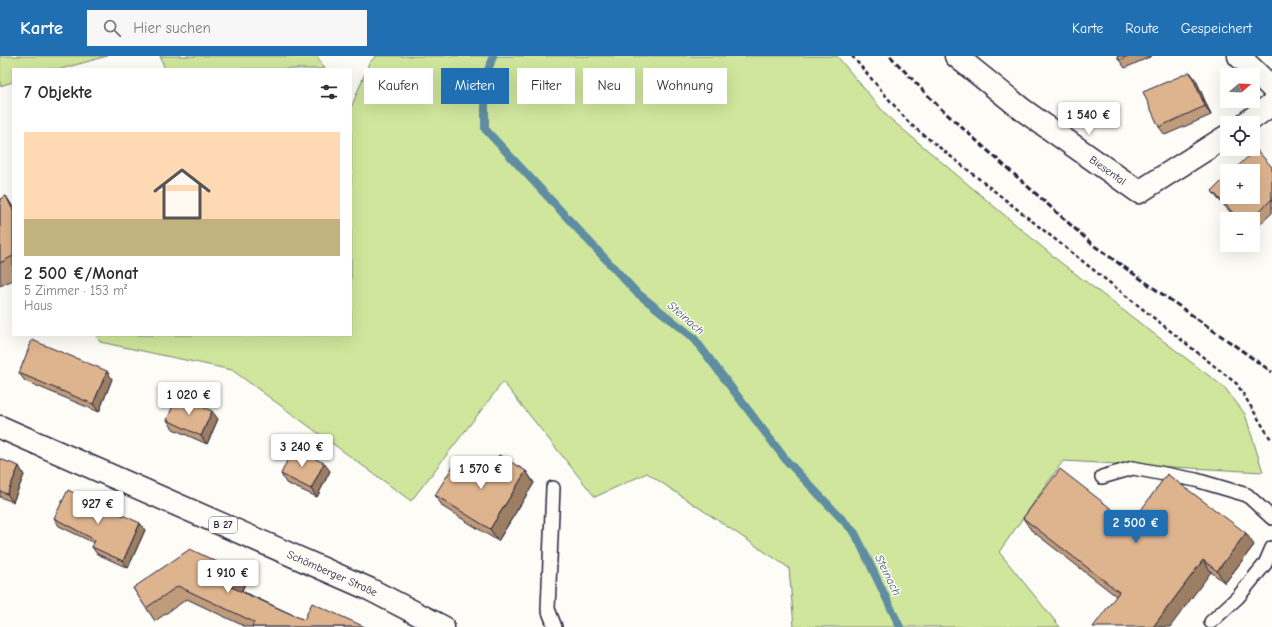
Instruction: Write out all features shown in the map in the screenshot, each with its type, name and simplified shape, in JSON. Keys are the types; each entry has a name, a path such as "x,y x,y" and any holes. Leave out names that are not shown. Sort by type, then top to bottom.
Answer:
{"main road":[{"name":"Biesental","path":"956,56 1023,110 1139,192 1220,140"},
{"path":"1239,56 1272,88"},
{"path":"1256,116 1272,104"},
{"name":"Schömberger Straße","path":"0,427 369,589 443,627"}],"lane":[{"path":"1102,477 1133,468 1196,480 1247,495 1272,518"},
{"path":"553,488 548,609 555,627"},
{"path":"1211,622 1238,597 1265,564 1272,548"}],"path":[{"path":"852,56 910,124 1237,384 1272,441"}],"green space":[{"path":"0,56 107,56 65,68 12,68 12,82 0,86"},
{"path":"160,56 317,56 324,68 165,68"},
{"path":"376,56 837,56 887,116 1060,262 1225,388 1245,414 1263,472 1063,461 999,552 1060,627 794,627 789,568 647,473 595,497 503,382 411,501 232,370 100,342 97,336 352,336 352,106 364,76 364,104 433,104 433,68 367,68 369,63"}],"building":[{"path":"1117,56 1128,56 1119,60"},
{"path":"1190,72 1205,106 1159,127 1143,92"},
{"path":"1260,154 1272,167 1272,199 1258,212 1232,212 1225,204 1260,204 1260,164 1240,164 1249,156 1260,156"},
{"path":"1220,183 1220,199 1212,191"},
{"path":"6,196 12,208 12,257 0,263 0,199"},
{"path":"32,340 107,371 93,404 19,373"},
{"path":"177,396 212,411 201,436 167,420"},
{"path":"293,448 324,463 311,489 281,474"},
{"path":"499,455 526,471 490,529 435,495 455,463 483,480"},
{"path":"0,459 19,466 7,494 0,491"},
{"path":"1060,469 1131,524 1167,474 1246,533 1217,571 1203,560 1153,627 1093,627 1119,592 1023,518"},
{"path":"68,490 108,510 109,509 140,523 123,561 92,547 95,540 54,518"},
{"path":"190,549 236,571 229,586 304,620 312,603 365,627 252,627 254,622 178,586 146,608 133,588"}],"waterway":[{"name":"Steinach","path":"493,56 485,79 485,129 636,292 693,337 786,460 855,533 900,627"}],"railway":[{"path":"890,56 939,107 1093,245 1272,372"}]}
